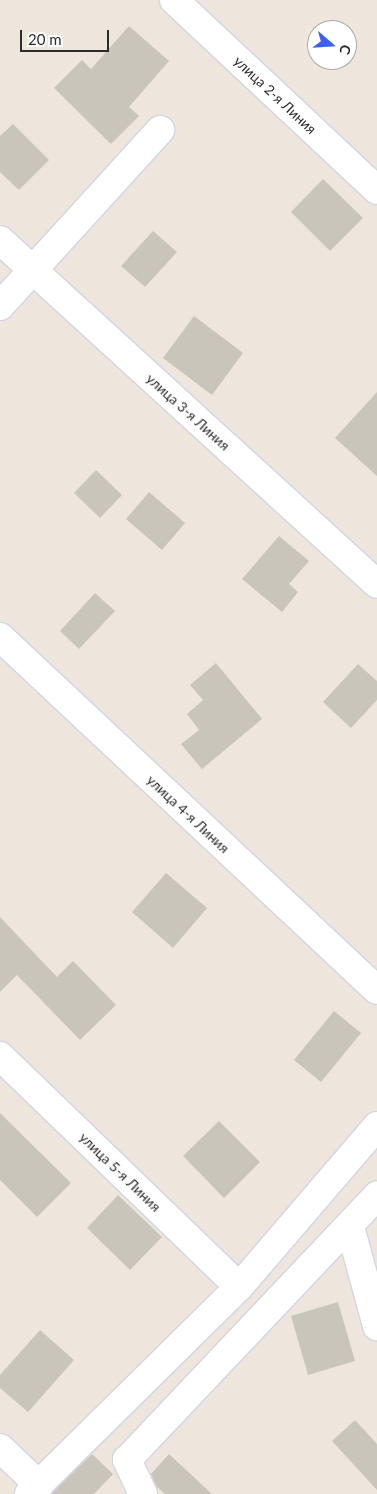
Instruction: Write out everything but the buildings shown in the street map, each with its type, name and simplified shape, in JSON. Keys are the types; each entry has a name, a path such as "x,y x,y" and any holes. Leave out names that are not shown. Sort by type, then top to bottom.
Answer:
{"street":[{"name":"улица 2-я Линия","path":"174,0 377,190"},
{"path":"0,306 34,271 160,130"},
{"name":"улица 3-я Линия","path":"0,240 377,584"},
{"name":"улица 4-я Линия","path":"0,637 377,990"},
{"name":"улица 5-я Линия","path":"0,1056 239,1287"},
{"path":"0,1448 34,1490 239,1287 377,1126"},
{"path":"143,1494 127,1460 350,1227 377,1196"},
{"path":"350,1227 377,1326"}]}
